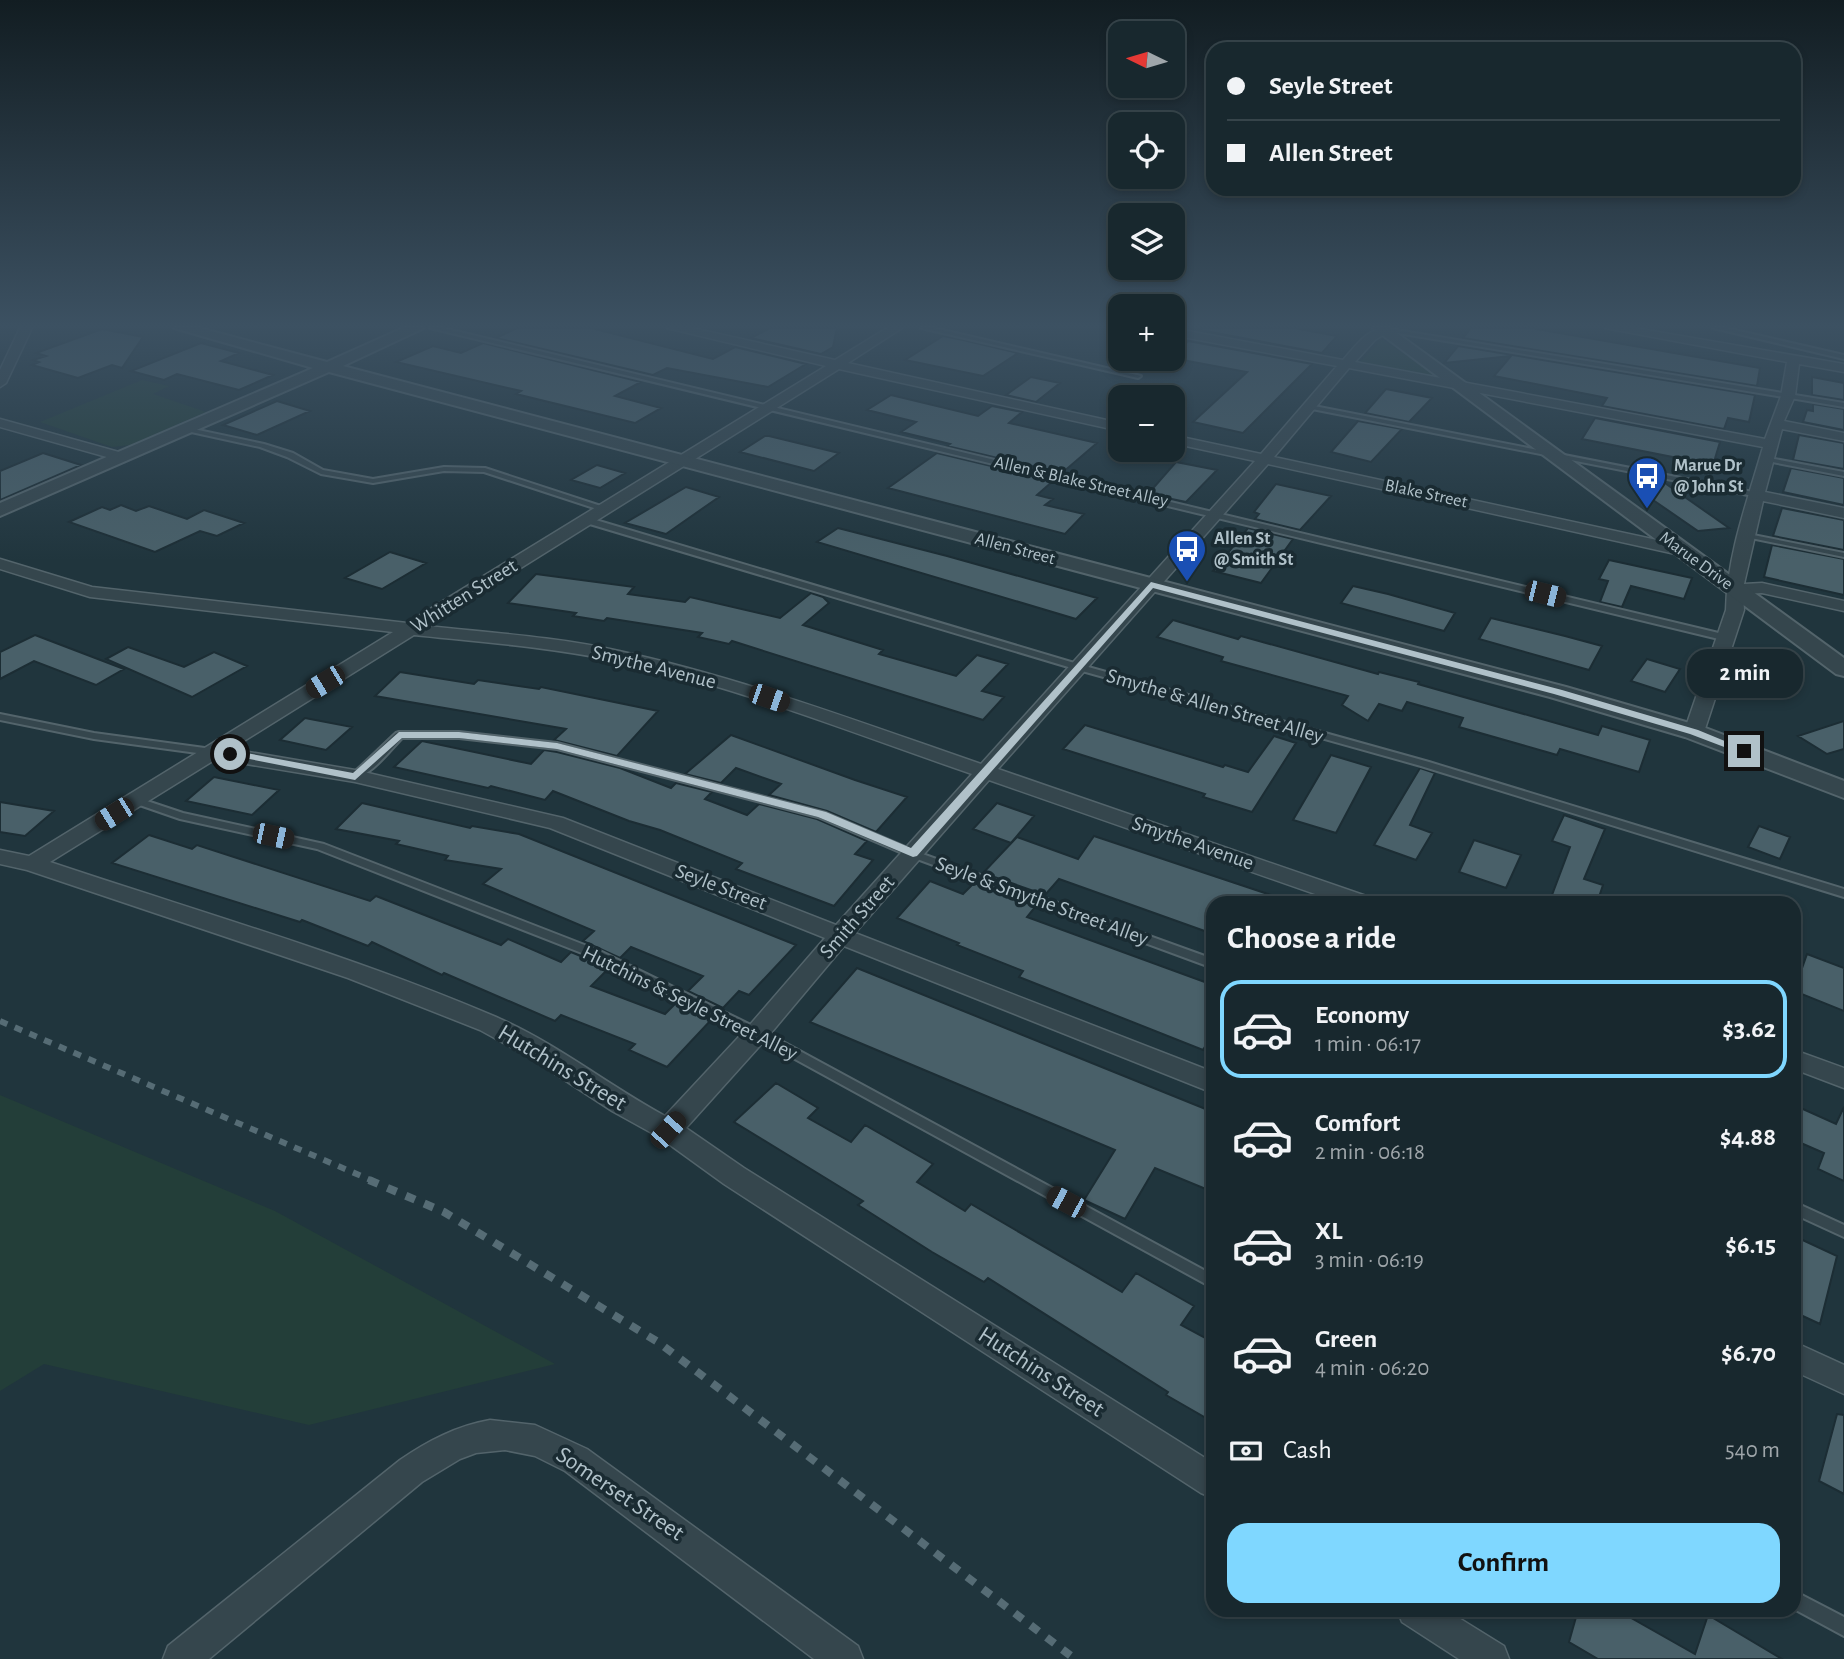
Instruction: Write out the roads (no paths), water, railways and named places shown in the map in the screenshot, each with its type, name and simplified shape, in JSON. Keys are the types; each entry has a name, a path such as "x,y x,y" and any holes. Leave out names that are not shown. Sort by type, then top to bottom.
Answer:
{"street":[{"path":"0,510 239,405"},
{"name":"Allen Street","path":"473,405 1558,692 1694,732 1844,790"},
{"name":"Whitten Street","path":"32,864 774,405"},
{"path":"1021,405 1108,424"},
{"name":"Marue Drive","path":"1485,405 1841,665"},
{"path":"1550,405 1769,452"},
{"path":"1694,732 1735,610 1735,589 1746,535 1776,424 1784,405"},
{"name":"Smith Street","path":"668,1130 757,1033 841,934 1151,585 1218,514 1309,407"},
{"path":"0,423 121,457"},
{"path":"1776,424 1844,437"},
{"name":"Blake Street","path":"1185,442 1681,550"},
{"path":"1758,495 1844,513"},
{"name":"Smythe Avenue","path":"0,564 90,592 576,648 655,663 718,681 986,771 1344,896"},
{"path":"1735,589 1762,588 1844,606"},
{"name":"Seyle Street","path":"212,752 355,776 556,822 1206,1080"},
{"name":"Hutchins Street","path":"0,857 32,864 356,972 489,1024 538,1050 621,1104 668,1130 734,1176 1206,1478"},
{"path":"1801,1062 1844,1078"},
{"path":"1801,1359 1844,1380"},
{"name":"Somerset Street","path":"181,1659 421,1464 440,1451 470,1438 495,1434 520,1437 561,1450 680,1534 807,1633 845,1659"},
{"path":"1425,1617 1491,1659"}],"lane":[{"name":"Allen & Blake Street Alley","path":"759,405 1727,638"},
{"path":"1309,407 1758,495"},
{"path":"184,429 262,445 290,455 321,472 373,481 444,469 485,470 606,509"},
{"path":"1769,452 1844,474"},
{"name":"Smythe & Allen Street Alley","path":"586,520 1078,667 1425,764 1844,893"},
{"path":"1746,535 1844,555"},
{"path":"0,717 94,736 212,752"},
{"name":"Seyle & Smythe Street Alley","path":"355,776 399,735 459,735 557,746 822,815 913,854 1206,961"},
{"name":"Hutchins & Seyle Street Alley","path":"135,800 180,816 333,851 596,954 757,1033 1206,1278"},
{"path":"1801,1211 1844,1231"},
{"path":"1801,1604 1844,1627"}],"railway":[{"path":"0,1021 373,1181"},
{"path":"369,1180 444,1212 658,1342 1075,1659"}],"place":[{"name":"Marue Dr @ John St","path":"1647,510"},
{"name":"Allen St @ Smith St","path":"1187,583"}]}
